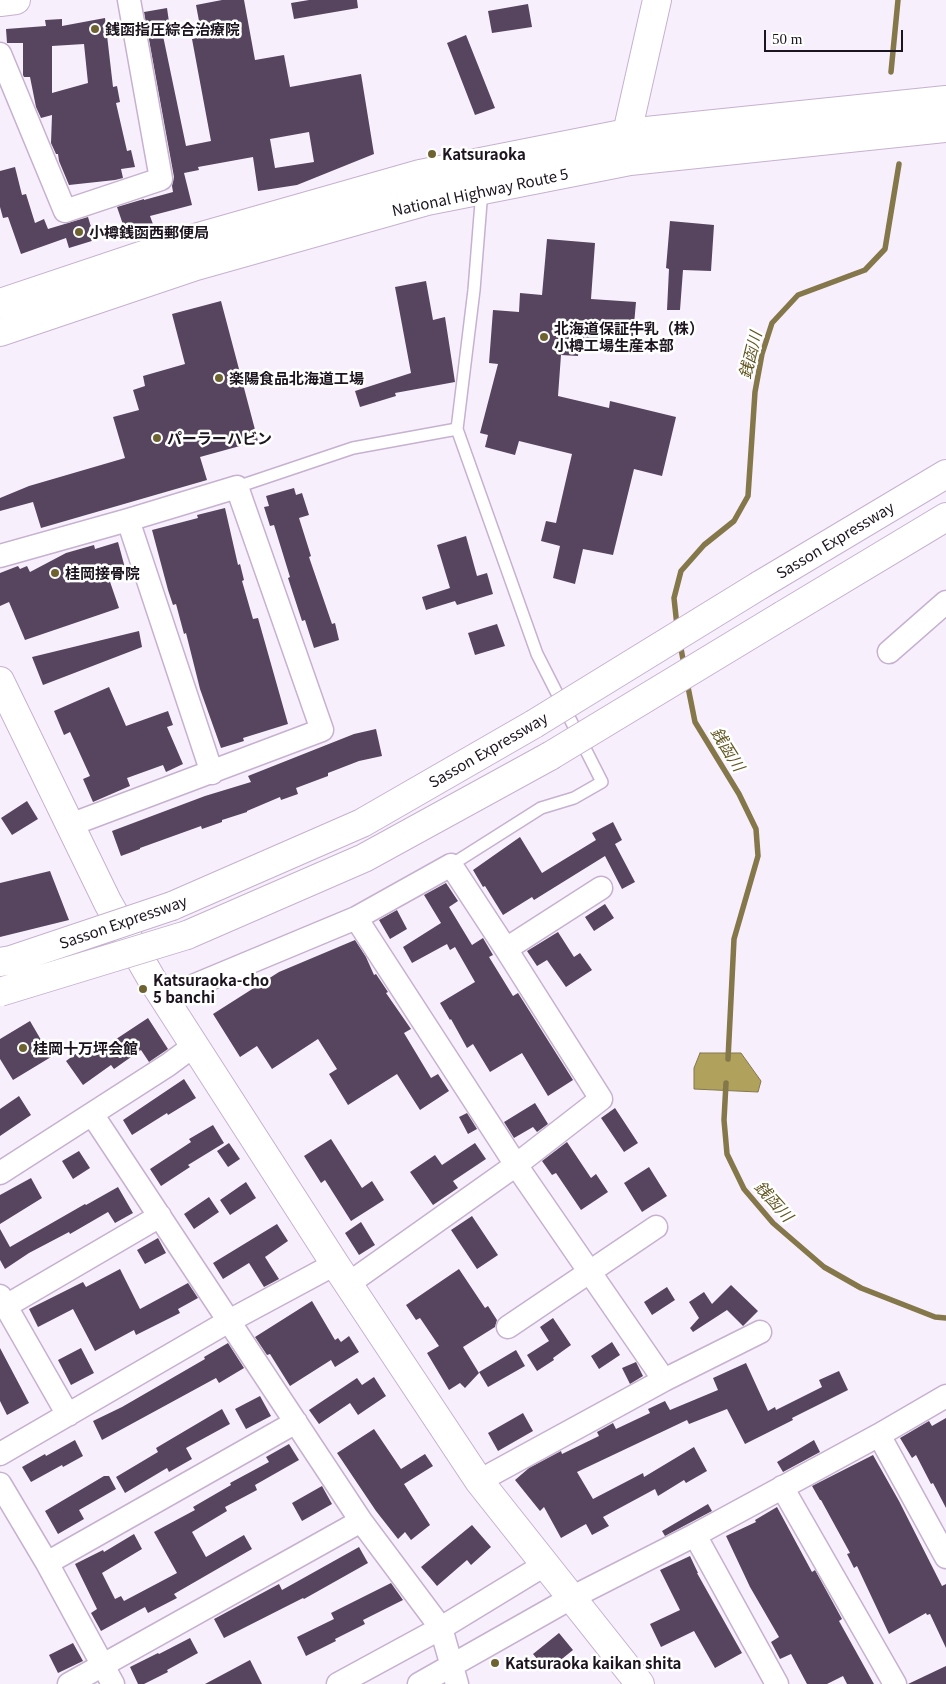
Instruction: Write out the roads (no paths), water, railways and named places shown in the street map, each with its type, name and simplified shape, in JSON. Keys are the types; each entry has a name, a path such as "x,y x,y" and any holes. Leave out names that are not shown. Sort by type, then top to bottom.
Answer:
{"main road":[{"path":"0,2 16,0"},
{"path":"630,161 627,133 657,0"},
{"name":"National Highway Route 5","path":"0,303 188,240 420,174 627,133 946,100"},
{"name":"National Highway Route 5","path":"0,332 196,266 427,200 630,161 946,128"},
{"name":"Sasson Expressway","path":"0,962 11,960 172,906 362,823 534,724 760,585 946,474"},
{"name":"Sasson Expressway","path":"0,992 187,935 364,858 550,756 946,517"},
{"path":"0,682 108,903 164,998 342,1274 479,1481 640,1684"}],"street":[{"path":"0,54 65,211 161,179 129,0"},
{"path":"0,556 128,520 237,486 322,730 70,825"},
{"path":"128,520 212,772"},
{"path":"889,652 946,602"},
{"path":"0,1454 229,1321 342,1274 516,1165 601,1099 506,948 451,865 356,918 164,998"},
{"path":"506,948 601,888"},
{"path":"356,918 516,1165 664,1380"},
{"path":"0,1173 196,1045"},
{"path":"92,1114 361,1521 441,1628 454,1675"},
{"path":"68,1415 3,1301 160,1216"},
{"path":"508,1327 656,1227"},
{"path":"479,1481 664,1380 760,1332"},
{"path":"419,1684 454,1675 571,1598 695,1535 879,1435 946,1396"},
{"path":"47,1563 296,1422"},
{"path":"879,1435 946,1557"},
{"path":"0,1484 47,1563 108,1675"},
{"path":"782,1487 895,1684"},
{"path":"69,1684 108,1675 361,1521"},
{"path":"695,1535 777,1684"},
{"path":"338,1684 441,1628 546,1564"}],"lane":[{"path":"451,865 540,808 574,798 602,782 537,654 457,429 474,290 482,190"},
{"path":"237,486 353,448 457,429"}],"waterway":[{"name":"銭函川","path":"891,72 898,0"},
{"name":"銭函川","path":"677,626 674,598 681,571 704,545 734,521 748,496 755,392 762,354 772,323 798,295 865,270 885,249 899,164"},
{"name":"銭函川","path":"680,643 684,665"},
{"name":"銭函川","path":"687,682 695,722 739,794 756,829 758,856 734,939 728,1059"},
{"name":"銭函川","path":"726,1083 724,1120 727,1154 744,1189 773,1223 824,1267 861,1288 935,1317 946,1318"}],"place":[{"name":"銭函指圧綜合治療院","path":"95,29"},
{"name":"Katsuraoka","path":"432,154"},
{"name":"小樽銭函西郵便局","path":"79,232"},
{"name":"北海道保証牛乳（株） 小樽工場生産本部","path":"544,337"},
{"name":"楽陽食品北海道工場","path":"219,378"},
{"name":"パーラーハビン","path":"157,438"},
{"name":"桂岡接骨院","path":"55,573"},
{"name":"Katsuraoka-cho 5 banchi","path":"143,989"},
{"name":"桂岡十万坪会館","path":"23,1048"},
{"name":"Katsuraoka kaikan shita","path":"495,1663"}]}
